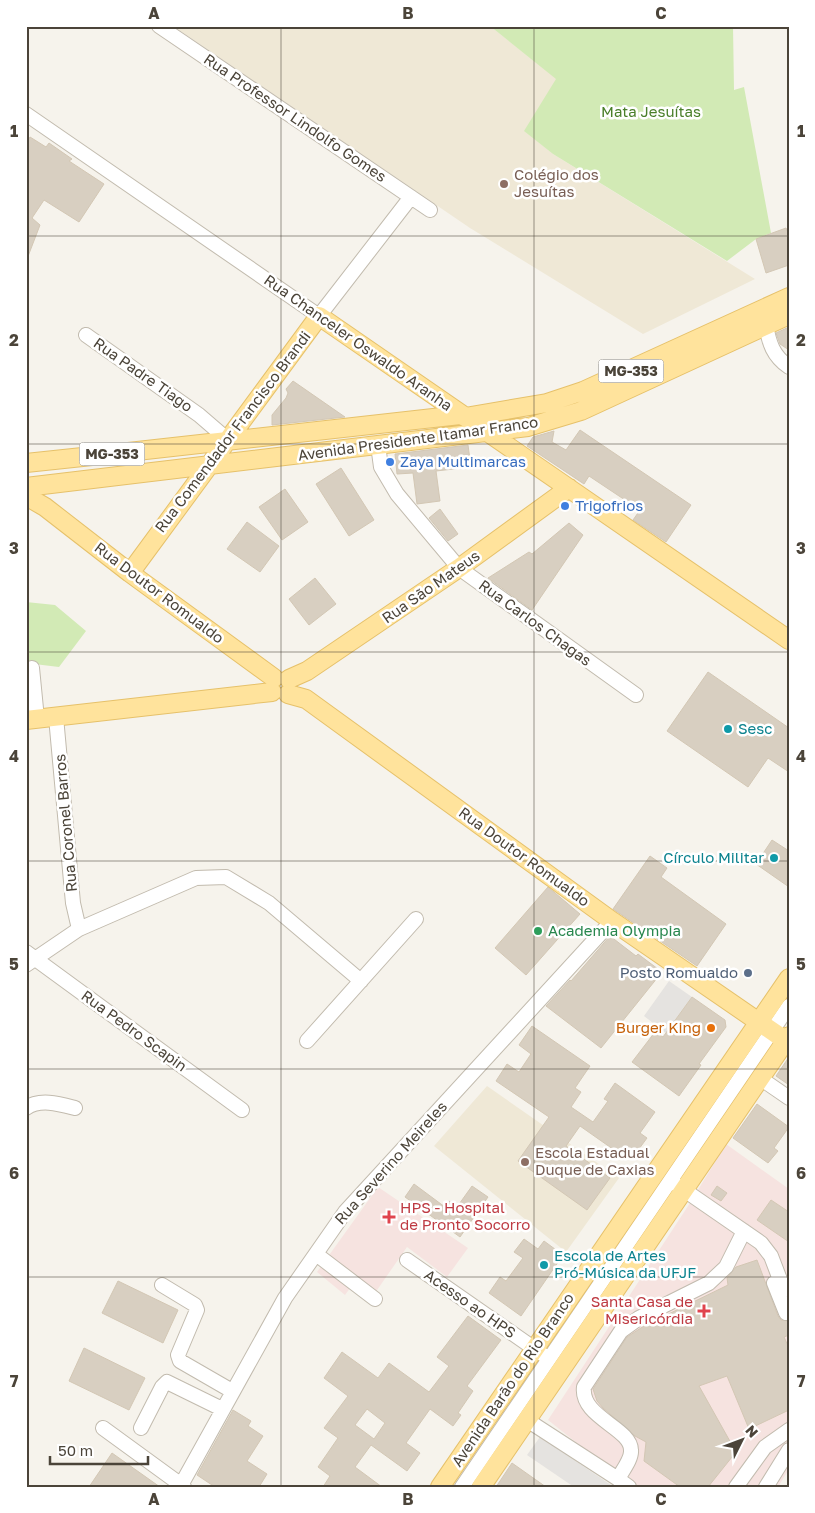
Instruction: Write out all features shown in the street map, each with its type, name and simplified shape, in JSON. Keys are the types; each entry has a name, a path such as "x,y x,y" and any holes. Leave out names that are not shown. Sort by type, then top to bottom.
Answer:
{"main road":[{"name":"Avenida Presidente Itamar Franco","path":"26,463 460,415 465,417 547,403 583,391 789,297"},
{"name":"Avenida Presidente Itamar Franco","path":"34,486 528,426 581,411 789,315"},
{"name":"Rua Chanceler Oswaldo Aranha","path":"319,316 789,640"},
{"name":"Rua Comendador Francisco Brandi","path":"130,573 319,316"},
{"path":"194,445 208,466"},
{"name":"Rua São Mateus","path":"32,719 281,686 307,671 459,568 569,488"},
{"name":"Rua Doutor Romualdo","path":"26,496 45,507 281,686 306,699 612,921 776,1033"},
{"path":"306,699 301,682 307,671"},
{"name":"Avenida Barão do Rio Branco","path":"481,1487 527,1420 678,1185 760,1078 776,1033 789,978"},
{"name":"Avenida Barão do Rio Branco","path":"440,1487 534,1348 776,1033"}],"street":[{"name":"Rua Professor Lindolfo Gomes","path":"159,26 430,210"},
{"name":"Rua Chanceler Oswaldo Aranha","path":"26,114 319,316"},
{"name":"Rua Comendador Francisco Brandi","path":"319,316 411,197"},
{"path":"766,325 772,350 780,361 789,367"},
{"name":"Rua Padre Tiago","path":"86,335 199,415 228,440"},
{"name":"Rua Padre Tiago","path":"194,445 203,428 199,415"},
{"name":"Rua Carlos Chagas","path":"378,445 381,467 397,494 459,568 636,695"},
{"path":"34,486 45,507"},
{"path":"32,668 32,719"},
{"name":"Rua Coronel Barros","path":"56,717 73,903 79,929"},
{"path":"29,959 79,929 196,878 226,877 269,903 361,981"},
{"path":"307,1041 416,919"},
{"name":"Rua Severino Meireles","path":"182,1486 222,1409 285,1298 345,1212 612,921"},
{"name":"Rua Pedro Scapin","path":"29,959 242,1110"},
{"name":"Avenida Barão do Rio Branco","path":"462,1487 549,1359 678,1185 776,1033 789,1006"},
{"path":"760,1078 789,1098"},
{"path":"26,1108 53,1102 75,1108"},
{"path":"678,1185 766,1250 784,1290"},
{"path":"744,1232 748,1243 761,1254 786,1313"},
{"path":"527,1420 624,1483 631,1453 629,1442 587,1404 583,1394 584,1387 621,1331 639,1318 709,1283 726,1267 744,1232"},
{"path":"316,1254 375,1298"},
{"name":"Acesso ao HPS","path":"407,1260 549,1359"},
{"path":"162,1285 195,1305 197,1310 178,1355 180,1361 232,1391"},
{"path":"141,1428 162,1387 167,1382 222,1409"},
{"path":"103,1428 182,1486"},
{"path":"736,1487 765,1447 789,1430"},
{"path":"766,1487 789,1450"}],"shaded area":[{"name":"Colégio dos Jesuítas","path":"173,26 490,26 557,79 525,131 553,154 755,279 643,334 470,228"},
{"path":"669,981 692,997 666,1033 644,1016"},
{"name":"Escola Estadual Duque de Caxias","path":"487,1086 619,1178 566,1252 434,1146"},
{"name":"Santa Casa de Misericórdia","path":"726,1144 789,1189 789,1469 778,1487 632,1487 548,1420 690,1203"},
{"name":"HPS - Hospital de Pronto Socorro","path":"378,1187 468,1248 447,1277 407,1247 375,1293 356,1280 345,1295 317,1272"},
{"path":"540,1437 614,1487 574,1487 527,1455"}],"green space":[{"name":"Mata Jesuítas","path":"490,26 733,26 734,90 744,87 771,233 756,239 727,261 553,154 524,131 556,79"},
{"path":"26,602 55,605 86,631 59,667 26,663"}],"building":[{"path":"30,137 46,147 49,143 72,159 69,161 104,184 79,222 44,200 32,218 40,225 27,259 26,143"},
{"path":"786,228 789,235 789,265 766,273 756,239"},
{"path":"789,327 789,350 780,344 776,333"},
{"path":"293,381 345,417 272,425 272,415 286,398 288,393 286,389"},
{"path":"580,430 691,505 666,542 633,520 640,510 589,476 584,484 527,446 533,437 554,431 552,442 566,450"},
{"path":"468,445 471,467 436,471 440,501 417,504 413,473 397,474 395,454"},
{"path":"341,468 374,520 349,536 316,484"},
{"path":"285,489 308,522 282,540 259,507"},
{"path":"440,509 458,534 448,541 429,518"},
{"path":"247,522 279,546 260,572 227,549"},
{"path":"569,523 583,535 532,610 488,578 529,552 532,554"},
{"path":"315,578 336,604 309,625 289,599"},
{"name":"Sesc","path":"708,672 789,728 789,772 768,758 748,787 667,731"},
{"name":"Círculo Militar","path":"772,840 789,851 789,887 756,864"},
{"path":"650,856 667,868 661,877 726,924 697,966 613,909"},
{"name":"Academia Olympia","path":"548,887 580,914 526,975 495,948"},
{"path":"610,936 636,956 638,954 662,972 601,1048 546,1006 571,981"},
{"path":"692,997 725,1020 726,1027 679,1096 632,1062 655,1032 663,1037"},
{"path":"532,1026 590,1066 575,1088 581,1092 571,1107 593,1122 608,1101 604,1099 615,1083 655,1112 640,1133 647,1138 636,1153 633,1151 627,1159 580,1126 566,1146 610,1178 587,1210 518,1161 549,1117 496,1081 507,1064 519,1072 531,1054 519,1045"},
{"path":"789,1057 789,1085 776,1076"},
{"path":"757,1104 789,1127 774,1148 778,1151 768,1163 733,1138"},
{"path":"414,1184 445,1207 449,1201 457,1207 472,1186 488,1197 460,1237 405,1197"},
{"path":"717,1186 727,1193 721,1201 711,1195"},
{"path":"771,1200 789,1212 789,1242 757,1220"},
{"path":"524,1239 538,1249 544,1241 563,1255 521,1316 489,1293 500,1277 506,1281 523,1258 514,1252"},
{"path":"757,1260 778,1316 781,1320 789,1321 789,1335 784,1337 789,1348 789,1410 749,1429 727,1376 699,1386 736,1452 708,1487 680,1487 644,1461 646,1442 635,1436 603,1408 597,1401 593,1389 627,1337 644,1326 728,1285 727,1278 736,1267"},
{"path":"118,1281 178,1310 163,1343 102,1313"},
{"path":"468,1316 501,1340 467,1386 473,1391 458,1413 461,1415 453,1426 430,1409 406,1443 420,1453 407,1471 371,1445 355,1467 382,1487 323,1487 330,1476 318,1467 338,1438 324,1428 348,1396 324,1378 342,1352 378,1378 389,1363 429,1392 449,1366 437,1357","holes":["367,1409 385,1423 374,1439 355,1425"]},
{"path":"84,1348 145,1378 129,1410 69,1381"},
{"path":"233,1410 251,1421 248,1426 263,1436 247,1461 267,1474 259,1487 215,1487 197,1475"},
{"path":"112,1453 160,1487 89,1487"},
{"path":"512,1463 546,1487 496,1487"}],"place":[{"name":"Colégio dos Jesuítas","path":"504,184"},
{"name":"Zaya Multimarcas","path":"390,462"},
{"name":"Trigofrios","path":"565,506"},
{"name":"Sesc","path":"728,729"},
{"name":"Círculo Militar","path":"774,858"},
{"name":"Academia Olympia","path":"538,931"},
{"name":"Posto Romualdo","path":"748,973"},
{"name":"Burger King","path":"711,1028"},
{"name":"Escola Estadual Duque de Caxias","path":"525,1162"},
{"name":"HPS - Hospital de Pronto Socorro","path":"389,1217"},
{"name":"Escola de Artes Pró-Música da UFJF","path":"544,1265"},
{"name":"Santa Casa de Misericórdia","path":"704,1311"}]}
